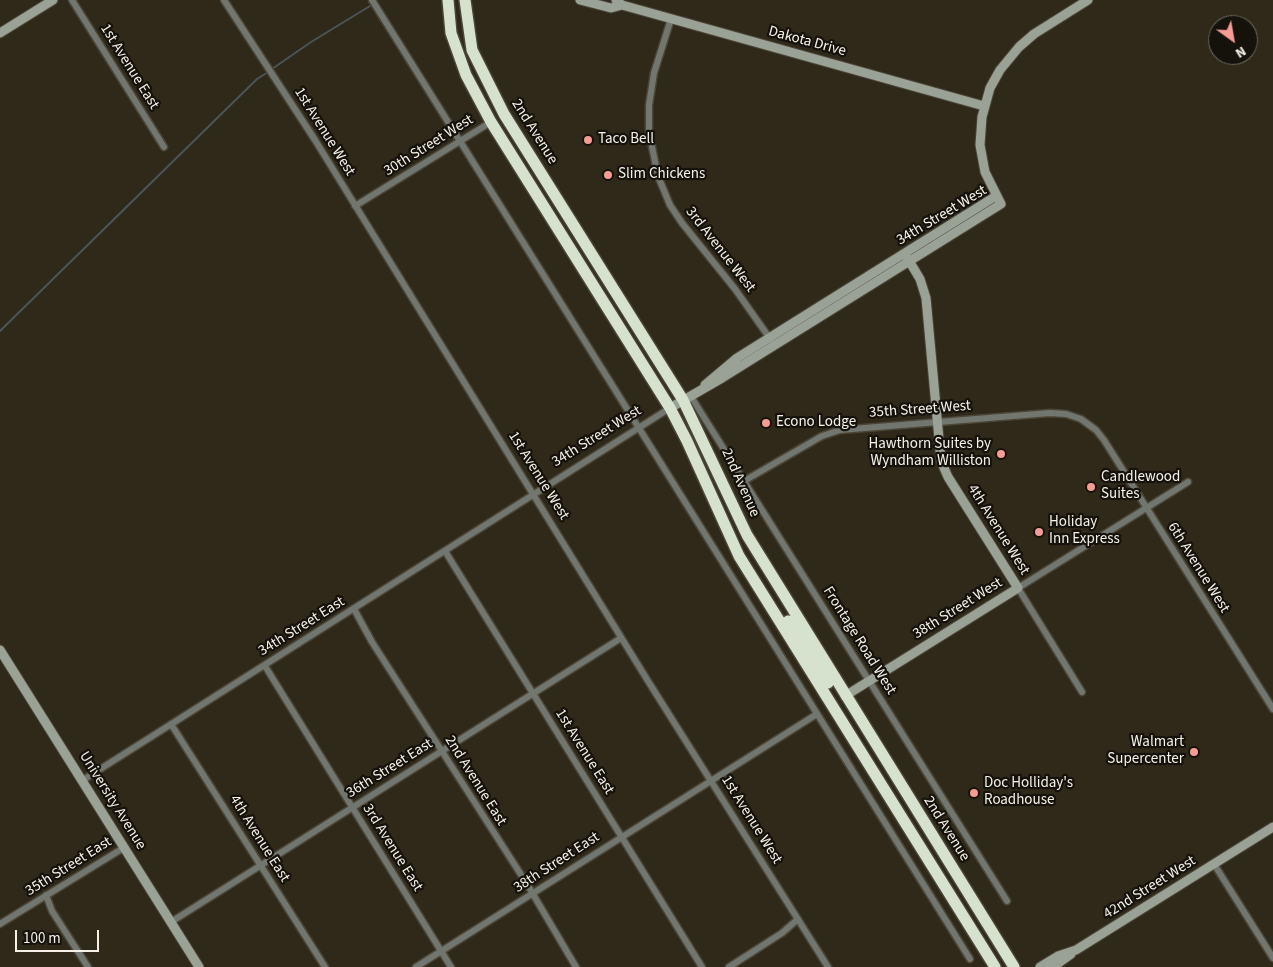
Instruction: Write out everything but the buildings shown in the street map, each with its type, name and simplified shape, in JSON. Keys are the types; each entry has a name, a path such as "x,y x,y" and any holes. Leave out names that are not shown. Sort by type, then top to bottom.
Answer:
{"highway":[{"path":"439,0 451,33"},
{"name":"2nd Avenue","path":"448,0 451,33 466,75 491,122 670,408 727,530 756,584 995,967"},
{"name":"2nd Avenue","path":"465,0 472,50 504,114 686,398 747,535 1014,967"},
{"path":"727,530 835,693 845,696"},
{"path":"945,886 955,911 989,967"}],"street":[{"path":"0,33 53,0"},
{"name":"1st Avenue East","path":"72,0 164,147"},
{"name":"1st Avenue West","path":"224,0 355,206 621,638 828,967"},
{"path":"372,0 970,959"},
{"name":"Dakota Drive","path":"580,0 611,8 619,3 984,106"},
{"path":"984,106 997,74 1019,47 1034,34 1088,0"},
{"name":"3rd Avenue West","path":"671,19 654,73 649,105 649,132 658,176 670,205 682,223 735,289 772,342"},
{"name":"34th Street West","path":"533,494 701,388 717,381 772,342 907,258 1001,204 985,172 981,154 980,126 984,106"},
{"name":"30th Street West","path":"355,206 491,122"},
{"name":"4th Avenue West","path":"907,258 920,279 926,298 940,455 946,472 1082,692"},
{"name":"Frontage Road West","path":"686,398 744,480 1007,902"},
{"name":"35th Street West","path":"744,480 834,431 1050,413 1066,414 1081,419"},
{"name":"6th Avenue West","path":"1081,419 1102,437 1273,709"},
{"name":"38th Street West","path":"845,696 1188,482"},
{"name":"34th Street East","path":"82,780 265,666 533,494"},
{"name":"1st Avenue East","path":"444,551 702,967"},
{"name":"2nd Avenue East","path":"354,609 372,642 532,894 576,967"},
{"name":"36th Street East","path":"171,922 621,638"},
{"name":"University Avenue","path":"0,650 199,967"},
{"name":"3rd Avenue East","path":"265,666 451,967"},
{"path":"711,779 817,714"},
{"name":"4th Avenue East","path":"171,724 325,967"},
{"name":"38th Street East","path":"416,967 711,779"},
{"name":"42nd Street West","path":"1040,967 1058,956 1076,950 1273,827"},
{"name":"35th Street East","path":"0,924 125,847"},
{"path":"1214,864 1273,958"},
{"path":"46,895 52,911 88,967"},
{"path":"729,967 782,933 798,919"},
{"path":"1053,967 1076,950"}],"waterway":[{"path":"272,69 311,42 370,6"},
{"path":"0,331 257,79 268,72"}],"place":[{"name":"Taco Bell","path":"588,140"},
{"name":"Slim Chickens","path":"608,175"},
{"name":"Econo Lodge","path":"766,423"},
{"name":"Hawthorn Suites by Wyndham Williston","path":"1001,454"},
{"name":"Candlewood Suites","path":"1091,487"},
{"name":"Holiday Inn Express","path":"1039,532"},
{"name":"Walmart Supercenter","path":"1194,752"},
{"name":"Doc Holliday's Roadhouse","path":"974,793"}]}
